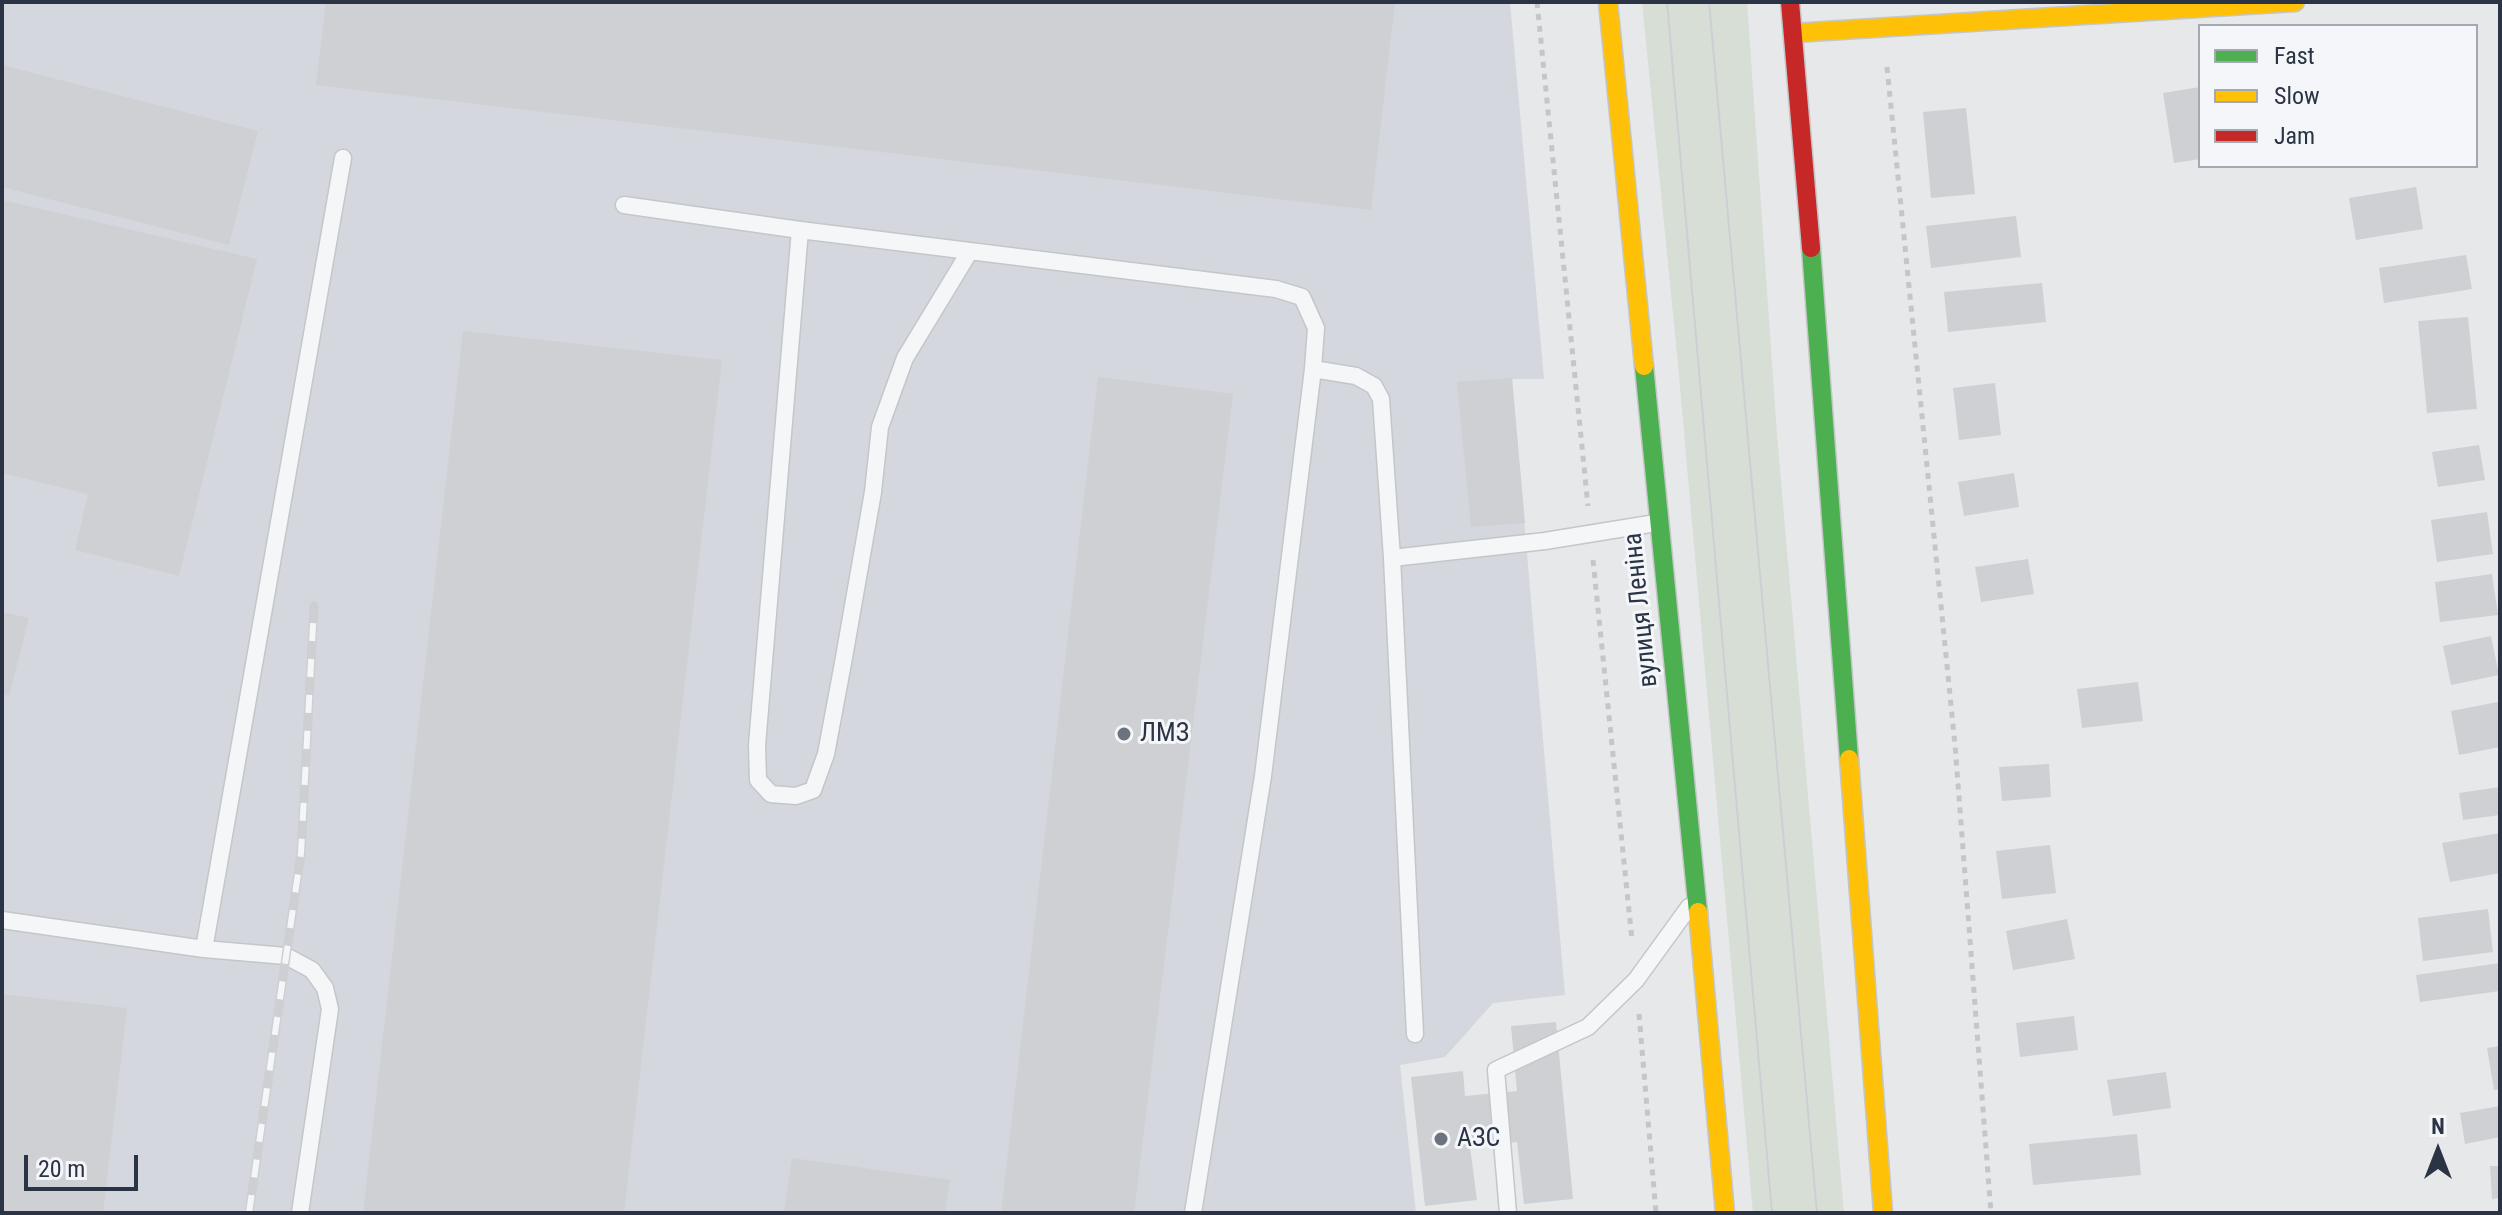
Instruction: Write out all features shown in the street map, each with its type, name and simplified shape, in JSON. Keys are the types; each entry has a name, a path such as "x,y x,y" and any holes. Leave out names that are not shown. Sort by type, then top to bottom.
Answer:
{"main road":[{"name":"вулиця Леніна","path":"1608,2 1697,896 1725,1213"},
{"path":"1790,2 1810,229 1883,1213"},
{"path":"1793,33 2295,2"}],"lane":[{"path":"204,949 343,158"},
{"path":"624,205 1276,289 1302,297 1316,328 1313,369 1263,776 1193,1213"},
{"path":"800,230 757,745 758,780 771,794 796,796 813,790 826,754 873,492 880,427 905,358 970,251"},
{"path":"1313,369 1356,376 1374,386 1381,399 1392,558 1415,1034"},
{"path":"1392,558 1545,541 1660,523"},
{"path":"1508,1213 1496,1070 1588,1027 1636,980 1697,896"},
{"path":"2,920 204,949 286,956 312,970 325,988 330,1009 300,1213"}],"path":[{"path":"1537,2 1636,980 1656,1213"},
{"path":"1883,27 1953,730 1991,1213"}],"shaded area":[{"path":"2,2 1510,2 1544,379 1512,379 1565,995 1493,1003 1445,1057 1400,1065 1416,1213 2,1213"},
{"path":"1642,2 1747,2 1777,435 1844,1213 1753,1213 1678,364"}],"building":[{"path":"326,2 1395,2 1371,210 316,85"},
{"path":"2,65 258,131 229,245 2,187"},
{"path":"2198,87 2198,159 2174,163 2163,93"},
{"path":"1966,108 1975,194 1931,198 1923,112"},
{"path":"2416,187 2423,229 2356,240 2349,198"},
{"path":"2,200 257,259 179,576 75,550 88,494 2,473"},
{"path":"2016,216 2021,257 1931,268 1926,226"},
{"path":"2466,255 2472,289 2384,303 2379,268"},
{"path":"2042,283 2046,322 1948,332 1944,292"},
{"path":"2468,317 2477,409 2427,413 2418,321"},
{"path":"463,331 722,360 624,1213 363,1213"},
{"name":"ЛМЗ","path":"1098,377 1233,394 1134,1213 1001,1213"},
{"path":"1512,378 1525,523 1471,527 1457,382"},
{"path":"1995,383 2001,435 1959,440 1953,388"},
{"path":"2479,445 2485,480 2438,487 2432,452"},
{"path":"2014,473 2019,507 1964,516 1958,482"},
{"path":"2487,512 2493,554 2437,562 2431,520"},
{"path":"2028,559 2034,594 1981,602 1975,567"},
{"path":"2492,574 2498,615 2440,622 2435,582"},
{"path":"2,612 29,618 9,696 2,694"},
{"path":"2491,636 2499,675 2451,685 2443,646"},
{"path":"2138,682 2143,721 2082,728 2077,689"},
{"path":"2498,702 2500,747 2459,755 2451,711"},
{"path":"2049,764 2051,797 2002,801 1999,767"},
{"path":"2500,787 2500,815 2463,820 2459,793"},
{"path":"2500,833 2500,873 2450,882 2442,843"},
{"path":"2050,845 2056,893 2002,899 1996,851"},
{"path":"2488,909 2493,952 2423,961 2418,918"},
{"path":"2067,919 2075,959 2013,970 2006,931"},
{"path":"2500,963 2500,991 2420,1002 2416,975"},
{"path":"2,994 127,1008 103,1213 2,1213"},
{"path":"2074,1016 2078,1050 2020,1057 2016,1023"},
{"path":"1556,1022 1573,1199 1524,1204 1517,1142 1470,1147 1477,1200 1425,1206 1411,1077 1463,1071 1465,1096 1517,1091 1511,1026"},
{"path":"2500,1046 2500,1089 2494,1090 2487,1048"},
{"path":"2166,1072 2171,1108 2113,1116 2107,1080"},
{"path":"2500,1106 2500,1137 2465,1144 2460,1113"},
{"path":"2137,1134 2141,1175 2033,1185 2029,1144"},
{"path":"792,1158 950,1180 945,1213 784,1213"},
{"path":"2490,1166 2500,1166 2500,1198 2492,1199"}],"tram line":[{"path":"1667,2 1772,1213"},
{"path":"1709,2 1817,1213"}],"railway":[{"path":"249,1213 301,853 314,606"}],"traffic: fast":[{"path":"1811,248 1849,759"},
{"path":"1644,366 1698,912"}],"traffic: slow":[{"path":"1608,2 1644,366"},
{"path":"1793,33 2295,2"},
{"path":"1849,759 1883,1213"},
{"path":"1698,912 1725,1213"}],"traffic: jam":[{"path":"1790,2 1811,248"}],"place":[{"name":"ЛМЗ","path":"1124,734"},
{"name":"АЗС","path":"1441,1139"}]}
